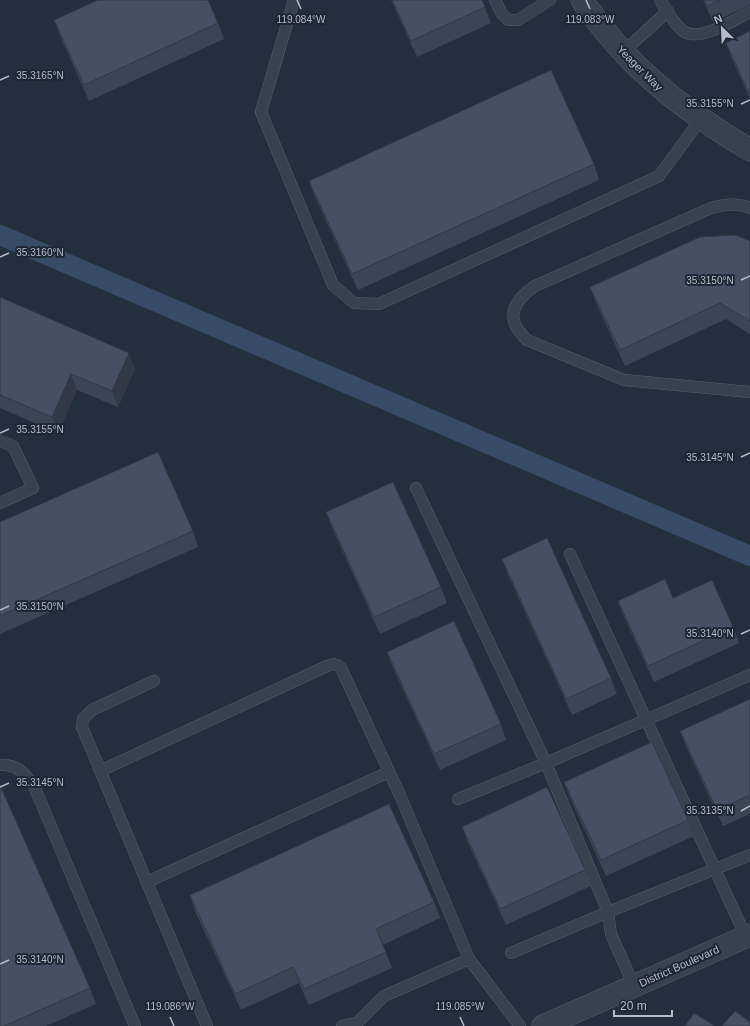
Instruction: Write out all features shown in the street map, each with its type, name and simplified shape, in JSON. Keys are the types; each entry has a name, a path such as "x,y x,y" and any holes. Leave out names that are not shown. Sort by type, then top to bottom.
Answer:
{"street":[{"name":"Yeager Way","path":"582,0 623,52 672,98 701,119 750,150"},
{"name":"District Boulevard","path":"543,1026 748,936"}],"lane":[{"path":"294,0 261,112 332,285 354,304 379,304 659,176 701,119"},
{"path":"495,0 502,14 508,20 518,20 550,0"},
{"path":"660,0 681,30 689,35 699,35 710,31 750,12"},
{"path":"623,52 668,11"},
{"path":"750,208 735,204 711,208 535,286 524,293 515,305 513,319 517,331 527,340 624,380 750,392"},
{"path":"0,441 13,446 33,488 0,503"},
{"path":"416,488 546,763 608,912 610,934 634,986"},
{"path":"570,554 714,868 748,936"},
{"path":"100,772 333,664 341,668 389,772 469,959 520,1026"},
{"path":"458,799 546,763 750,675"},
{"path":"154,681 92,710 83,719 84,734 207,1026"},
{"path":"0,765 10,765 17,769 23,773 34,786 134,1026"},
{"path":"147,882 389,772"},
{"path":"511,953 750,854"},
{"path":"342,1026 357,1023 384,996 469,959"}],"building":[{"path":"98,0 208,0 218,23 84,85 54,20"},
{"path":"392,0 482,0 485,7 411,41"},
{"path":"704,0 720,0 707,6"},
{"path":"750,31 750,95 726,43"},
{"path":"551,70 594,164 352,274 309,181"},
{"path":"735,235 750,241 750,321 720,303 620,350 590,287 700,237"},
{"path":"0,297 129,353 112,391 71,374 52,417 0,395"},
{"path":"158,452 193,531 0,616 0,522"},
{"path":"393,482 441,587 374,617 326,512"},
{"path":"547,538 611,678 566,699 502,559"},
{"path":"665,579 673,598 712,580 733,627 648,666 618,601"},
{"path":"454,621 501,724 434,754 387,652"},
{"path":"750,699 750,795 717,810 680,731"},
{"path":"652,742 688,820 601,860 564,782"},
{"path":"0,785 90,988 4,1026 0,1026"},
{"path":"547,787 585,870 500,909 462,827"},
{"path":"389,804 434,902 376,929 386,952 304,989 293,967 235,994 190,895"},
{"path":"735,1011 750,1022 750,1026 722,1026"},
{"path":"694,1013 715,1026 685,1026"}],"waterway":[{"path":"0,235 750,556"}]}
